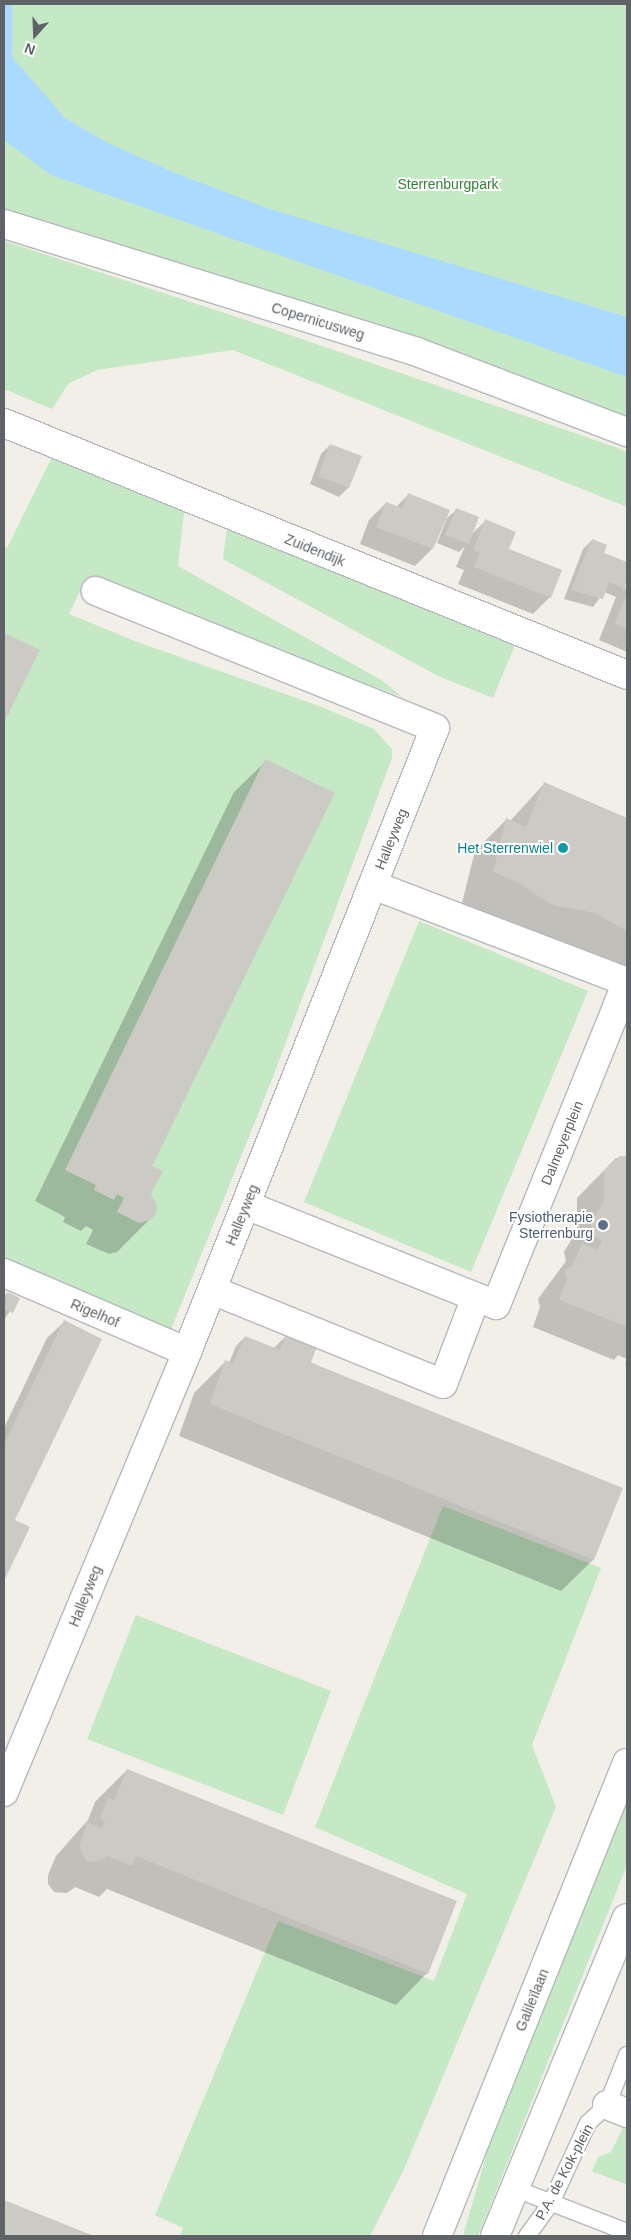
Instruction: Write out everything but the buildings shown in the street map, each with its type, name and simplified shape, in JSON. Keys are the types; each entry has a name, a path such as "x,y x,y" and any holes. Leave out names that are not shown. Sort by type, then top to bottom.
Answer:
{"street":[{"name":"Copernicusweg","path":"4,224 417,352 627,432"},
{"name":"Zuidendijk","path":"4,423 627,675"},
{"name":"Halleyweg","path":"4,1792 187,1352 436,728 96,591"},
{"name":"Dalmeyerplein","path":"246,1205 496,1305 626,982 373,885"},
{"name":"Rigelhof","path":"4,1273 187,1352"},
{"path":"212,1290 443,1384 476,1298"},
{"name":"Galileïlaan","path":"437,2236 627,1763"},
{"path":"495,2236 627,1918"}],"lane":[{"name":"P.A. de Kok-plein","path":"527,2236 550,2202 588,2123 617,2109 627,2054"},
{"path":"516,2189 627,2232"}],"green space":[{"name":"Sterrenburgpark","path":"4,4 627,4 627,440 4,214"},
{"path":"4,241 261,325 627,452 627,507 233,350 97,370 68,384 52,409 4,389"},
{"path":"59,443 186,494 178,566 383,681 402,697 86,578 69,614 140,643 319,706 374,729 392,749 392,758 271,1082 170,1332 4,1259 4,547 7,548"},
{"path":"229,512 520,633 493,698 438,676 223,559"},
{"path":"419,921 588,991 471,1272 304,1202"},
{"path":"443,1506 601,1568 532,1745 556,1807 405,2167 370,2236 180,2236 183,2228 155,2215 278,1921 434,1981 467,1894 315,1827"},
{"path":"136,1615 331,1691 283,1815 87,1739"},
{"path":"627,1789 627,1865 478,2236 463,2236 500,2108"},
{"path":"624,2126 627,2127 627,2185 592,2171 598,2157 611,2152"}],"water":[{"path":"4,4 12,4 12,57 65,118 106,142 175,173 270,209 627,317 627,377 51,175 4,140"}],"place":[{"name":"Het Sterrenwiel","path":"563,848"},
{"name":"Fysiotherapie Sterrenburg","path":"603,1225"}]}
